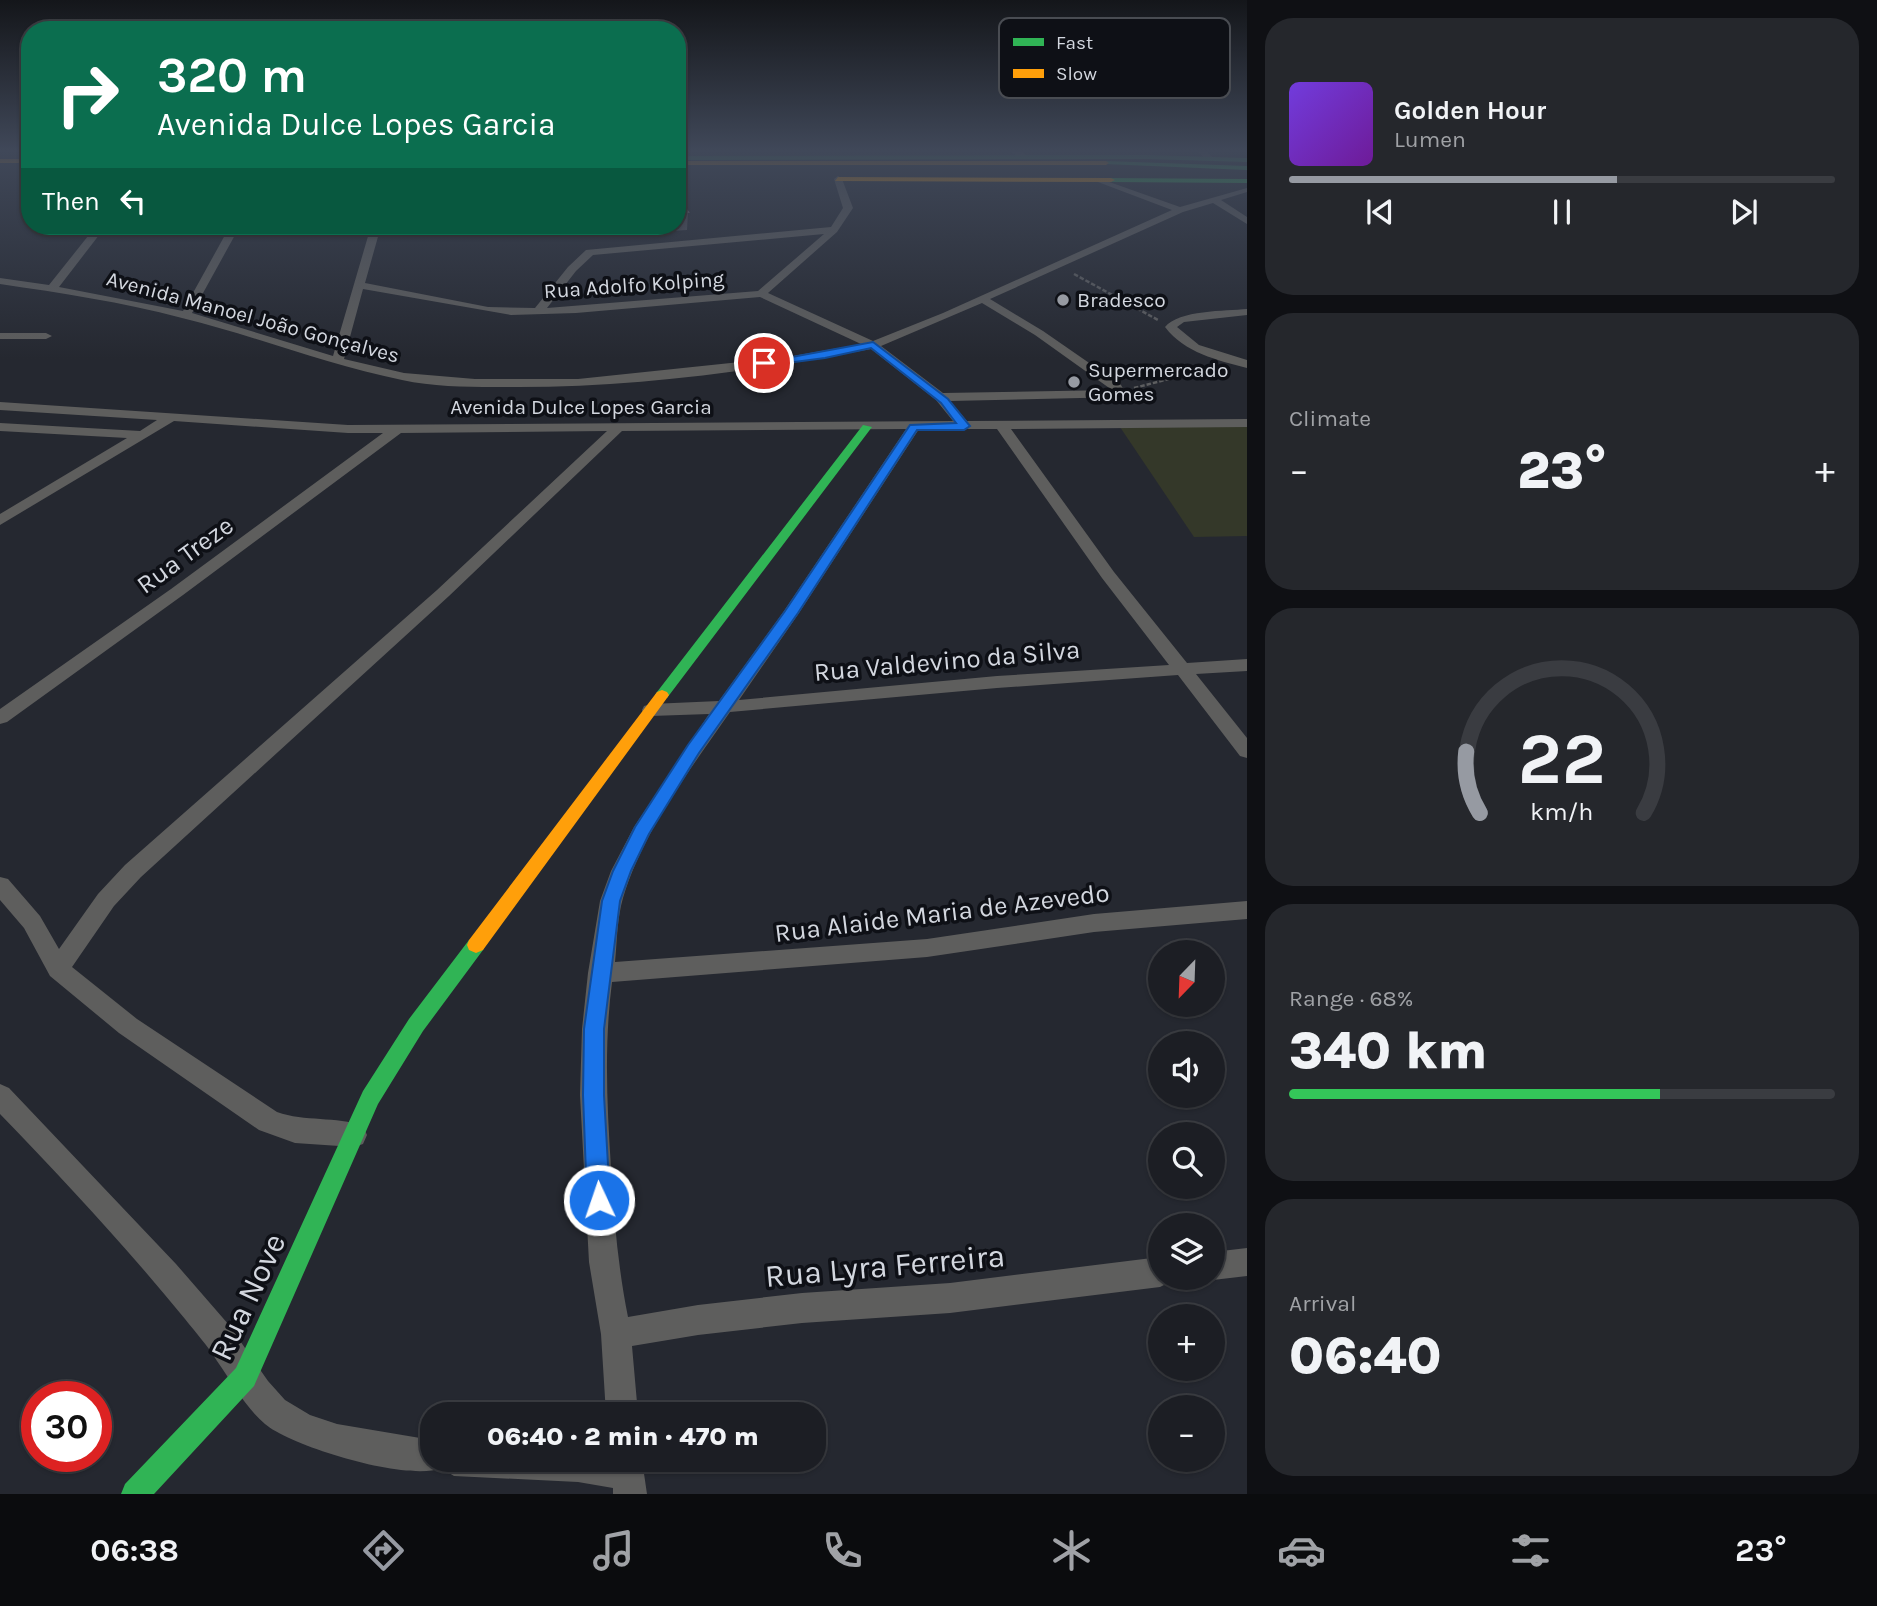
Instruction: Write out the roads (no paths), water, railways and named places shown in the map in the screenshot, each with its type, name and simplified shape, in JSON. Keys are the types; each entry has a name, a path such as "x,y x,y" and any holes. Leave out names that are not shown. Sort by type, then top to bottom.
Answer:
{"main road":[{"name":"Rua Nove","path":"135,1494 245,1377 370,1098 404,1042 527,878 572,813 867,427"}],"street":[{"name":"Rua Adolfo Kolping","path":"359,285 488,310 538,312 761,293 834,230 841,219"},
{"name":"Avenida Manoel João Gonçalves","path":"0,281 186,315 337,361 404,377 475,383 540,384 623,379 787,361 873,345 1161,219"},
{"path":"538,312 572,269 590,252 834,230"},
{"path":"52,289 94,235"},
{"path":"186,315 230,235"},
{"path":"337,361 373,235"},
{"path":"761,293 873,345 940,397 964,426"},
{"path":"940,397 1098,396 1116,395 1120,392 1039,333 982,299"},
{"path":"1247,312 1176,321 1171,327 1182,339 1210,353 1247,364"},
{"path":"0,336 46,336"},
{"name":"Avenida Dulce Lopes Garcia","path":"0,406 348,429 1247,423"},
{"path":"0,520 169,419"},
{"path":"1002,426 1108,575 1247,751"},
{"path":"0,427 143,435"},
{"path":"621,1402 616,1334 603,1262 593,1095 594,1029 611,901 641,832 914,427"},
{"name":"Rua Treze","path":"0,718 177,592 397,429"},
{"path":"58,969 106,900 133,871 443,593 617,429"},
{"name":"Rua Valdevino da Silva","path":"651,710 723,707 1010,681 1247,665"},
{"path":"0,885 32,922 58,969 128,1026 268,1121 295,1131 354,1135"},
{"name":"Rua Alaide Maria de Azevedo","path":"600,973 927,948 1094,923 1247,910"},
{"path":"0,1096 126,1228 220,1338 245,1377 281,1417 296,1425 357,1445 420,1454"},
{"path":"1225,1265 1247,1262"},
{"name":"Rua Lyra Ferreira","path":"616,1334 698,1320 802,1308 950,1298 1148,1273"},
{"path":"608,1472 628,1476"}],"place":[{"name":"Bradesco","path":"1063,300"},
{"name":"Supermercado Gomes","path":"1074,382"}]}
